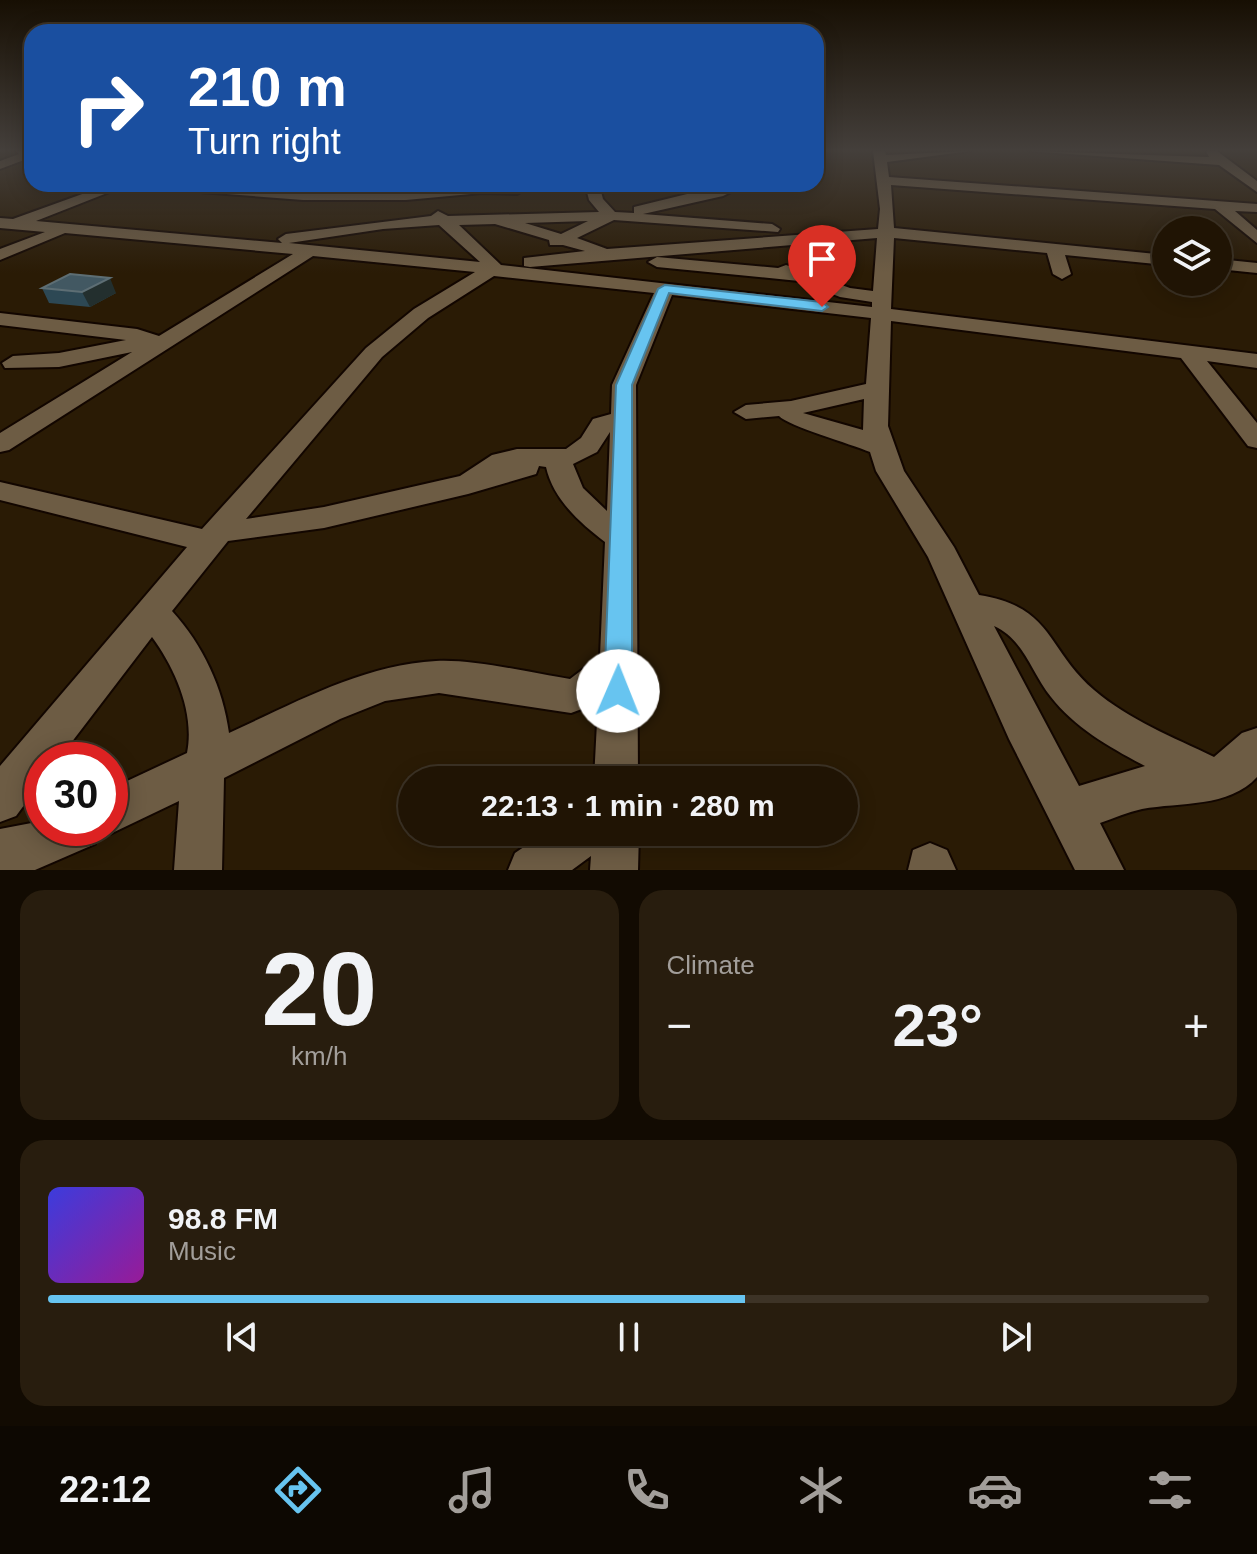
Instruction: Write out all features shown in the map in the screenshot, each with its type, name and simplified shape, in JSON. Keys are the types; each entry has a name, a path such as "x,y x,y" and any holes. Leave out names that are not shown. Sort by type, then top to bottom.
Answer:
{"street":[{"path":"6,224 100,192"},
{"path":"233,192 407,197 450,192"},
{"path":"254,194 259,192"},
{"path":"393,192 407,197 440,218 499,268 614,253 797,241 853,233"},
{"path":"440,218 454,199 464,192"},
{"path":"493,218 517,192"},
{"path":"594,192 596,200 612,217"},
{"path":"0,800 212,536 327,410 360,367 397,332 456,290 612,217 720,192"},
{"path":"882,192 882,306 875,426 890,471 943,555 1100,870"},
{"path":"1055,192 1257,208"},
{"path":"1112,192 1117,198"},
{"path":"1070,194 1082,213"},
{"path":"0,444 159,342 312,251 324,240 358,228 407,197"},
{"path":"1142,200 1160,216"},
{"path":"1180,203 1197,215"},
{"path":"1219,205 1257,238"},
{"path":"243,246 440,218 612,217 853,233 884,232 1152,258"},
{"path":"493,218 614,253 690,265 803,276"},
{"path":"6,224 499,268 669,289 882,306 1257,361"},
{"path":"0,255 62,230"},
{"path":"797,241 795,247 836,288"},
{"path":"719,245 882,306"},
{"path":"616,766 624,385 669,289 690,265 719,245"},
{"path":"1054,248 1062,274"},
{"path":"1232,265 1257,268"},
{"path":"0,319 137,335 159,342"},
{"path":"13,363 59,360 159,342"},
{"path":"1189,353 1257,440"},
{"path":"746,412 786,409 877,389"},
{"path":"786,409 795,419 839,429 882,447"},
{"path":"468,485 484,468 502,459 528,455 559,459 587,447 602,424 623,419"},
{"path":"559,459 564,480 583,506 595,520 621,538"},
{"path":"0,491 212,536 285,526 502,479 526,468"},
{"path":"968,607 991,609 1034,635 1078,701 1097,715 1242,766"},
{"path":"151,612 183,650 194,672 210,736 198,870"},
{"path":"128,803 206,764 382,685 439,677 571,696 586,690 619,662"},
{"path":"1069,811 1141,788 1242,766"},
{"path":"0,852 37,846"},
{"path":"532,870 566,846"},
{"path":"614,870 615,846"}],"building":[{"path":"70,274 110,278 82,292 42,288"}],"route":[{"path":"618,691 624,385 665,289 822,307"}]}
